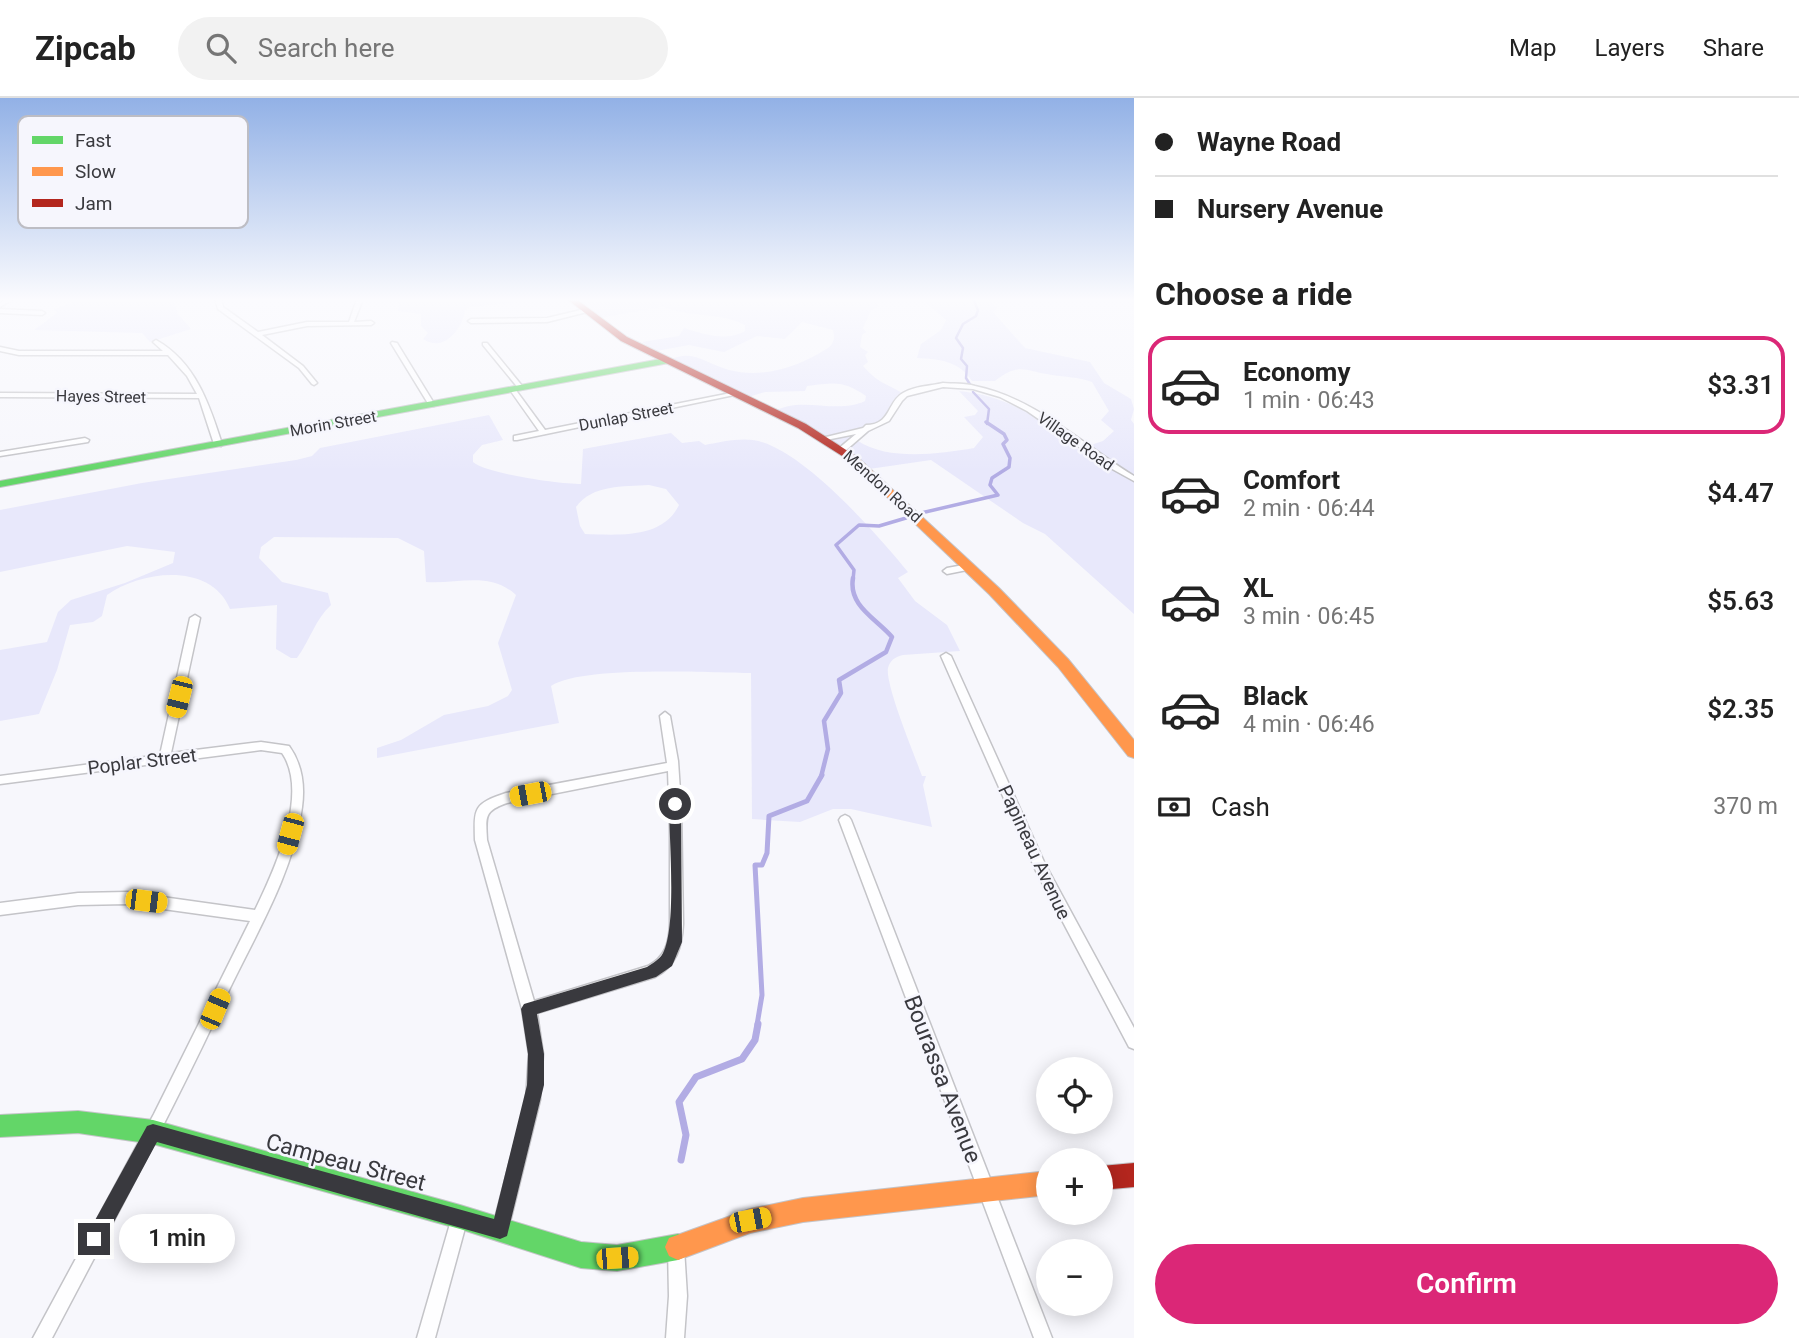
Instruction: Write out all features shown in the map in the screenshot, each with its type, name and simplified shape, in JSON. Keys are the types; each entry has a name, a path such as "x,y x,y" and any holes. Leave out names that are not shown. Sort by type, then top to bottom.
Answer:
{"street":[{"path":"174,357 185,366 203,396 218,444"},
{"path":"287,357 301,367 314,383"},
{"path":"402,357 432,405"},
{"path":"494,357 543,432"},
{"name":"Mendon Road","path":"658,357 826,438 842,449 886,486 1063,663 1134,752"},
{"name":"Morin Street","path":"0,484 666,361"},
{"name":"Village Road","path":"826,438 869,427 887,419 901,396 907,393 944,387 981,391 1012,400 1039,414 1105,462 1134,479"},
{"name":"Dunlap Street","path":"517,438 736,394"},
{"name":"Hayes Street","path":"0,395 203,396"},
{"name":"Village Road","path":"842,449 869,427"},
{"path":"0,454 85,440"},
{"path":"947,570 969,567"},
{"path":"165,758 195,618"},
{"name":"Papineau Avenue","path":"946,656 1062,914 1134,1042"},
{"path":"529,1009 650,972 667,961 675,942 676,922 672,766 665,716"},
{"name":"Poplar Street","path":"0,780 261,746 285,749 292,756 296,772 296,813 284,855 258,916"},
{"path":"500,1230 536,1085 536,1054 529,1009 481,840 480,816 489,804 506,798 672,766"},
{"name":"Bourassa Avenue","path":"845,820 1043,1338"},
{"path":"0,909 78,899 127,898 258,916 153,1132 42,1338"},
{"name":"Campeau Street","path":"0,1126 78,1122 153,1132 460,1217 581,1255 617,1258 676,1248 750,1220 828,1207 1036,1184"},
{"path":"1113,1177 1134,1175"},
{"path":"426,1338 460,1217"},
{"path":"674,1338 678,1296 676,1248"}],"shaded area":[{"path":"676,357 695,357 729,370 752,373 775,371 812,357 866,357 868,362 863,366 869,372 907,396 891,414 858,441 899,454 930,454 974,448 983,437 964,417 975,415 978,411 959,391 976,393 1023,410 1078,449 1103,441 1114,431 1101,420 1109,411 1092,382 1022,369 1010,371 995,381 972,381 955,365 917,357 1066,357 1090,362 1104,383 1131,399 1134,409 1131,420 1134,424 1134,614 1045,534 1023,523 931,460 869,469 773,412 795,405 854,405 865,401 866,396 858,391 844,385 825,384 807,386 805,391 765,392 745,398 667,361"},
{"path":"489,415 503,440 482,445 473,455 473,462 508,474 541,480 581,484 583,449 671,433 682,443 699,441 705,445 753,440 772,446 793,458 837,494 908,572 898,578 915,601 947,625 960,651 903,655 893,659 888,668 888,677 901,721 922,776 926,776 923,785 932,827 851,809 833,809 800,822 752,819 751,673 617,673 567,679 551,686 559,723 377,758 377,748 401,740 444,715 488,706 508,696 512,690 498,643 516,595 496,583 485,581 426,582 424,551 398,538 274,537 261,547 259,558 282,582 328,593 331,605 297,658 291,658 276,649 277,605 230,609 221,594 208,583 192,577 156,576 122,586 107,595 102,616 93,622 70,625 57,670 39,714 0,721 0,650 47,642 58,612 71,600 125,583 173,563 175,552 127,546 0,572 0,510 142,483 296,460 312,456 320,448","holes":["649,485 666,489 679,505 672,516 651,529 625,534 585,534 580,526 576,507 600,490"]}],"waterway":[{"path":"961,357 967,366 966,378 971,386"},
{"path":"973,392 989,409 987,423"},
{"path":"921,513 998,495 990,485 992,478 1009,467 1010,458 1003,444 1007,440 1004,434 987,423"},
{"path":"853,580 854,570 836,545 859,525 879,526 906,518"},
{"path":"821,777 828,749 824,721 841,693 839,680 886,652 892,637 859,604 853,580"},
{"path":"757,1025 762,995 755,865 762,865 767,853 769,816 807,801 821,777"},
{"path":"681,1160 686,1135 679,1102 696,1077 742,1059 755,1040 758,1024"}],"traffic: fast":[{"path":"0,484 666,361"},
{"path":"0,1126 78,1122 153,1132 460,1217 581,1255 617,1258 678,1247"}],"traffic: slow":[{"path":"851,457 994,591 1063,663 1134,752"},
{"path":"678,1247 750,1221 803,1210 1036,1184"}],"traffic: jam":[{"path":"661,357 802,426 851,457"},
{"path":"1113,1177 1134,1175"}],"route":[{"path":"94,1239 153,1132 500,1230 536,1085 536,1054 529,1009 620,983 663,966 667,961 675,942 675,804"}]}
